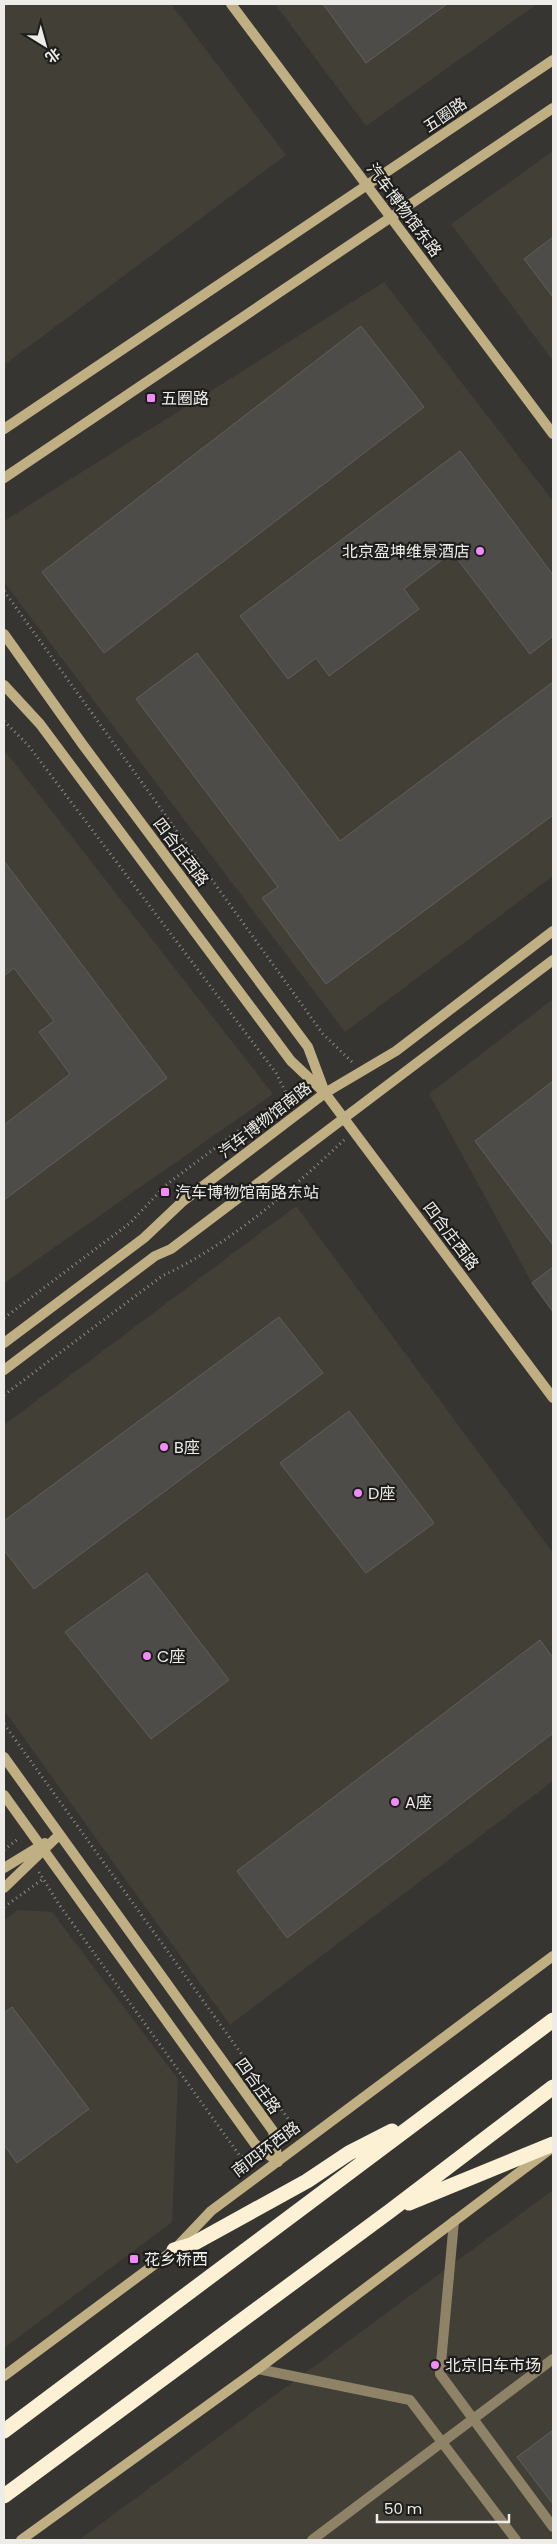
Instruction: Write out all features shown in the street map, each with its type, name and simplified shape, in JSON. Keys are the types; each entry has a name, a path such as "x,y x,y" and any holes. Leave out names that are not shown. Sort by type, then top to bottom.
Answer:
{"highway":[{"path":"4,2431 553,2020"},
{"path":"4,2496 390,2211 553,2087"},
{"path":"174,2250 191,2245 307,2181 349,2153 433,2109"},
{"path":"390,2211 553,2146"}],"street":[{"name":"汽车博物馆东路","path":"230,4 553,434"},
{"name":"五圈路","path":"4,429 553,60"},
{"path":"4,478 553,108"},
{"name":"四合庄西路","path":"4,634 89,753 308,1047 325,1093"},
{"name":"四合庄西路","path":"4,685 40,724 291,1061 325,1093 553,1398"},
{"name":"汽车博物馆南路","path":"4,1344 144,1238 182,1202 325,1093 396,1051 553,931"},
{"path":"4,1370 156,1256 179,1244 553,960"},
{"name":"四合庄路","path":"4,1757 273,2131 278,2162"},
{"path":"4,1796 255,2144 278,2162"},
{"path":"4,1888 30,1858 59,1835"},
{"path":"4,1868 30,1858"},
{"name":"南四环西路","path":"4,2376 174,2250 211,2212 553,1956"},
{"path":"21,2540 258,2369 553,2146"},
{"path":"454,2221 440,2374 553,2527"},
{"path":"312,2540 553,2359"},
{"path":"258,2369 410,2400 516,2540"}],"path":[{"path":"4,591 323,1034 362,1071"},
{"path":"4,721 28,745 46,768 276,1074 289,1098 265,1111 167,1184 130,1223 4,1318"},
{"path":"4,1395 162,1276 191,1263 297,1185 353,1131"},
{"path":"4,1724 289,2120 284,2137"},
{"path":"14,1832 43,1879 240,2156 278,2162"},
{"path":"4,1850 18,1840"},
{"path":"4,1907 43,1879"}],"shaded area":[{"path":"4,4 171,4 286,155 4,365"},
{"path":"275,4 537,4 366,126"},
{"path":"553,151 553,361 451,224"},
{"path":"384,282 553,501 553,876 345,1032 4,582 4,521"},
{"path":"4,750 273,1094 4,1283"},
{"path":"553,999 553,1312 532,1283 429,1094"},
{"path":"296,1206 553,1553 553,1781 230,2025 4,1710 4,1425"},
{"path":"18,1910 52,1912 178,2079 172,2222 4,2348 4,1920"},
{"name":"北京旧车市场","path":"553,2190 553,2540 79,2540"}],"building":[{"path":"323,4 447,4 366,63"},
{"path":"553,237 553,297 524,259"},
{"path":"361,326 424,407 104,653 42,572"},
{"path":"460,451 553,575 553,636 530,654 452,552 404,589 419,609 329,676 316,658 288,679 240,616"},
{"path":"197,653 340,841 553,682 553,815 326,984 262,898 278,887 136,699"},
{"path":"4,861 167,1078 4,1200 4,1125 70,1074 39,1032 54,1021 14,968 4,976"},
{"path":"553,1081 553,1245 475,1141"},
{"path":"553,1267 553,1312 532,1283"},
{"name":"B座","path":"279,1317 323,1373 34,1589 4,1550 4,1521"},
{"name":"D座","path":"349,1411 434,1523 366,1573 280,1463"},
{"name":"C座","path":"147,1573 229,1680 151,1739 65,1632"},
{"name":"A座","path":"540,1640 553,1658 553,1733 287,1938 237,1871"},
{"path":"12,2007 89,2109 17,2163 4,2145 4,2013"},
{"path":"553,2430 553,2504 517,2457"}],"place":[{"name":"五圈路","path":"151,398"},
{"name":"北京盈坤维景酒店","path":"480,551"},
{"name":"汽车博物馆南路东站","path":"165,1192"},
{"name":"B座","path":"164,1447"},
{"name":"D座","path":"358,1493"},
{"name":"C座","path":"147,1656"},
{"name":"A座","path":"395,1802"},
{"name":"花乡桥西","path":"134,2259"},
{"name":"北京旧车市场","path":"435,2365"}]}
